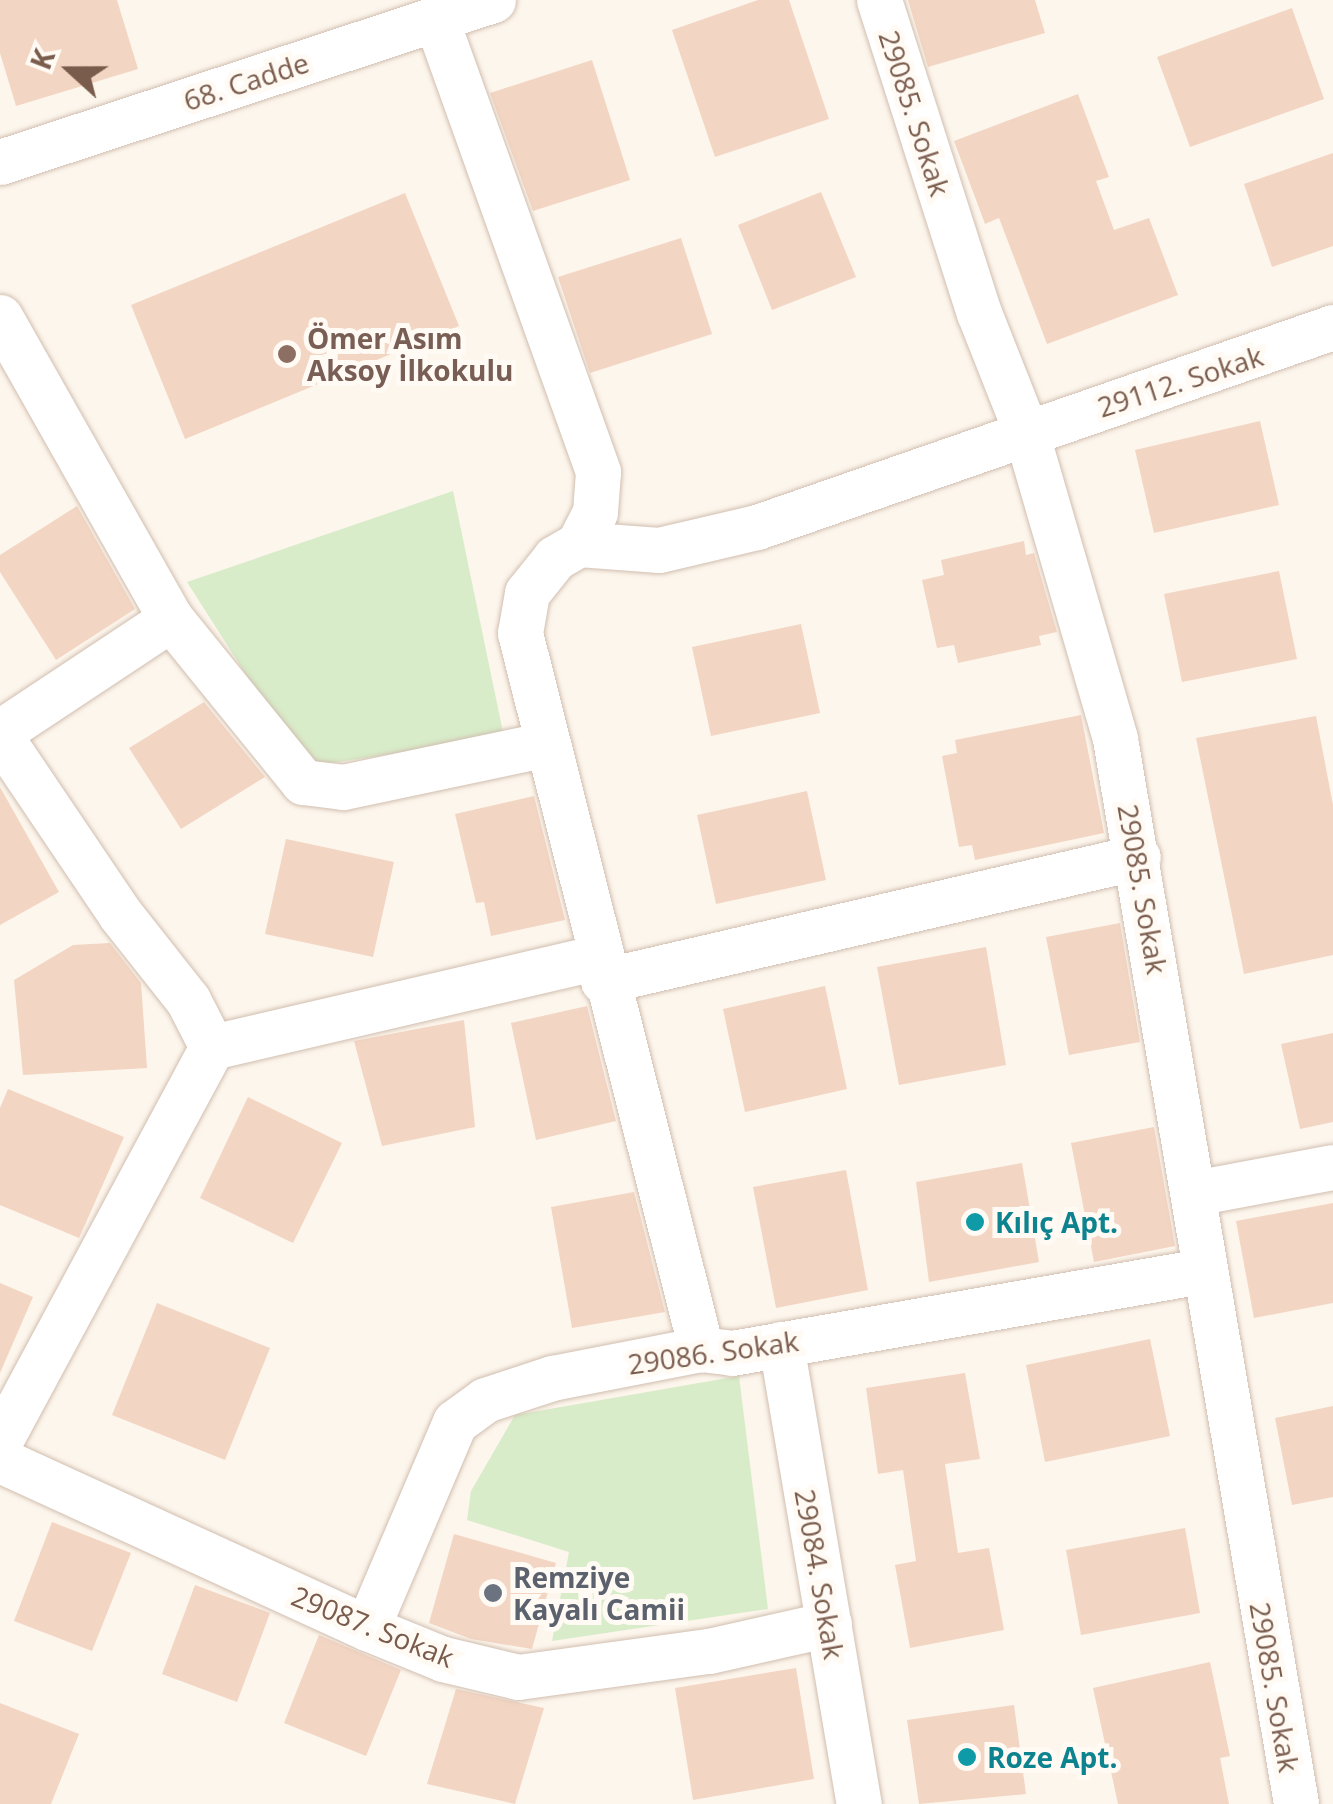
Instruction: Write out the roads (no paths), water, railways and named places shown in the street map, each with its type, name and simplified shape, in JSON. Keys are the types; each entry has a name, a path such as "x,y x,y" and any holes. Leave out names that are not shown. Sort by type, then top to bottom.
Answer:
{"street":[{"name":"68. Cadde","path":"0,162 492,0"},
{"name":"29085. Sokak","path":"879,0 979,313 1026,432 1115,739 1194,1193 1201,1271 1296,1804"},
{"path":"436,19 598,472 595,512 579,544 554,558 527,593 520,633 600,969 702,1348"},
{"path":"0,316 170,618 303,782 343,788 547,744"},
{"name":"29112. Sokak","path":"579,544 659,550 757,527 1333,327"},
{"path":"170,618 0,734 120,914 188,1000 212,1047"},
{"path":"212,1047 1138,857"},
{"path":"3,1465 212,1047"},
{"path":"1194,1193 1333,1166"},
{"name":"29086. Sokak","path":"368,1628 456,1422 485,1400 552,1378 702,1348 732,1353 1201,1271"},
{"name":"29084. Sokak","path":"781,1344 859,1804"},
{"name":"29087. Sokak","path":"3,1465 442,1659 518,1677 709,1651 829,1624"}],"place":[{"name":"Ömer Asım Aksoy İlkokulu","path":"287,354"},
{"name":"Kılıç Apt.","path":"975,1222"},
{"name":"Remziye Kayalı Camii","path":"493,1593"},
{"name":"Roze Apt.","path":"967,1757"}]}
